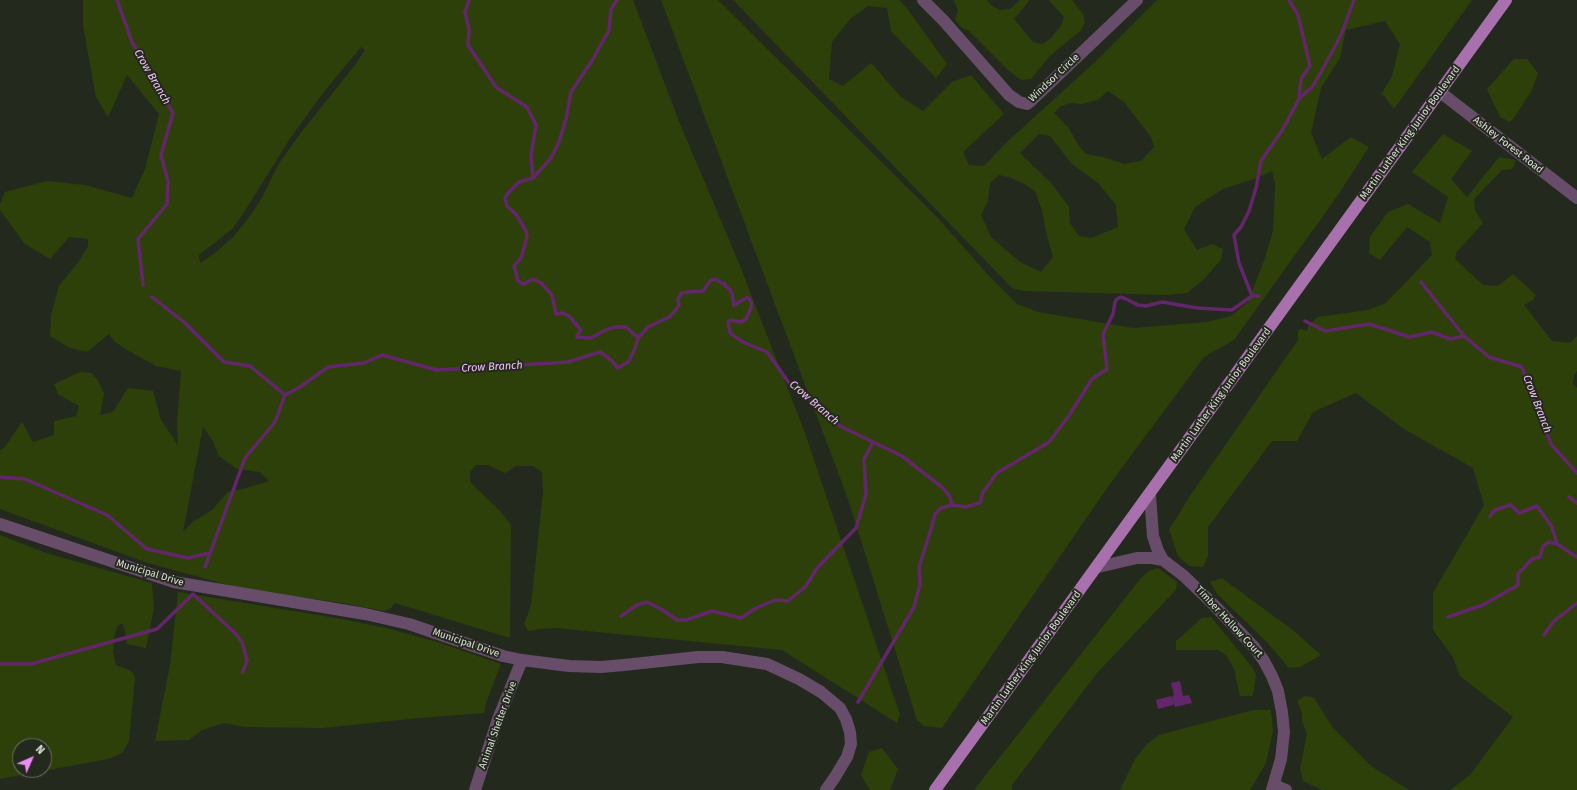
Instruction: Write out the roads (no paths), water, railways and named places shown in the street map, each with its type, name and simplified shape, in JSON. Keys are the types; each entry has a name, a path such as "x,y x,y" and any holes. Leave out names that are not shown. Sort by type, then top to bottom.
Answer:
{"main road":[{"name":"Martin Luther King Junior Boulevard","path":"935,790 1098,567 1506,0"}],"street":[{"name":"Windsor Circle","path":"923,0 943,20 1009,95 1020,102 1027,104 1137,0"},
{"name":"Ashley Forest Road","path":"1440,92 1577,198"},
{"name":"Timber Hollow Court","path":"1150,495 1153,536 1163,560 1196,587 1254,647 1272,676 1278,692 1284,732 1281,759 1273,787"},
{"name":"Municipal Drive","path":"0,524 174,582 366,614 409,624 503,656 522,660 569,666 601,667 624,666 698,657 722,657 766,664 799,679 821,692 840,708 846,719 850,732 851,744 847,757 836,777 826,790"},
{"path":"1098,567 1137,558 1163,560"},
{"name":"Animal Shelter Drive","path":"475,790 498,719 522,660"},
{"path":"1273,787 1286,790"}],"waterway":[{"name":"Crow Branch","path":"117,0 132,42 173,113 161,155 168,181 167,204 138,239 143,285"},
{"path":"469,0 465,12 469,30 468,45 496,87 527,107 536,125 531,155 533,178 519,182 505,198 507,206 516,214 526,231 527,237 521,258 514,266 518,281 524,284 533,279 541,283 552,295 556,314 563,313 569,316 581,330 577,337 591,338 614,327 626,327 639,337"},
{"path":"533,178 551,158 559,142 566,119 571,92 593,59 609,30 611,9 617,0"},
{"path":"1252,296 1239,263 1234,235 1241,227 1249,211 1256,188 1261,161 1283,129 1299,99 1301,79 1310,66 1298,15 1289,0"},
{"path":"1299,99 1313,86 1331,54 1341,35 1354,0"},
{"name":"Crow Branch","path":"152,297 185,323 224,362 250,366 285,395 300,387 328,367 364,363 382,355 437,370 568,362 600,352 611,360 618,368 628,362 639,337 648,327 669,317 675,311 679,305 678,300 681,293 703,291 710,281 715,279 724,284 730,290 734,305 746,298 749,298 751,302 751,308 746,319 741,322 730,320 728,322 730,333 743,342 767,352 792,387 822,407 840,426 902,456 943,488 950,497 952,505 966,507 981,501 982,494 997,473 1049,442 1068,417 1092,379 1107,369 1103,334 1113,314 1117,299 1121,297 1138,305 1146,306 1162,302 1197,308 1232,310 1252,296 1259,296"},
{"path":"1421,282 1464,336"},
{"name":"Crow Branch","path":"1305,321 1325,331 1369,324 1410,337 1432,332 1450,339 1464,336 1489,357 1522,367 1551,444 1577,473"},
{"path":"205,567 245,458 275,422 285,395"},
{"path":"621,616 637,605 647,602 661,609 677,620 686,620 712,611 741,618 756,608 775,600 788,601 806,586 817,568 856,528 866,494 864,459 873,442"},
{"path":"0,477 25,479 107,515 147,549 188,558 209,553"},
{"path":"1569,497 1577,503"},
{"path":"858,702 914,607 920,584 919,567 935,514 941,508 952,505"},
{"path":"1490,516 1495,510 1511,505 1519,513 1537,506 1552,527 1557,544 1577,557"},
{"path":"1448,617 1483,605 1518,585 1518,574 1532,559 1540,557 1543,546 1549,542 1557,544"},
{"path":"0,664 31,664 157,629 193,594 234,632 242,642 247,660 243,672"},
{"path":"1544,635 1553,622 1577,603"}]}
